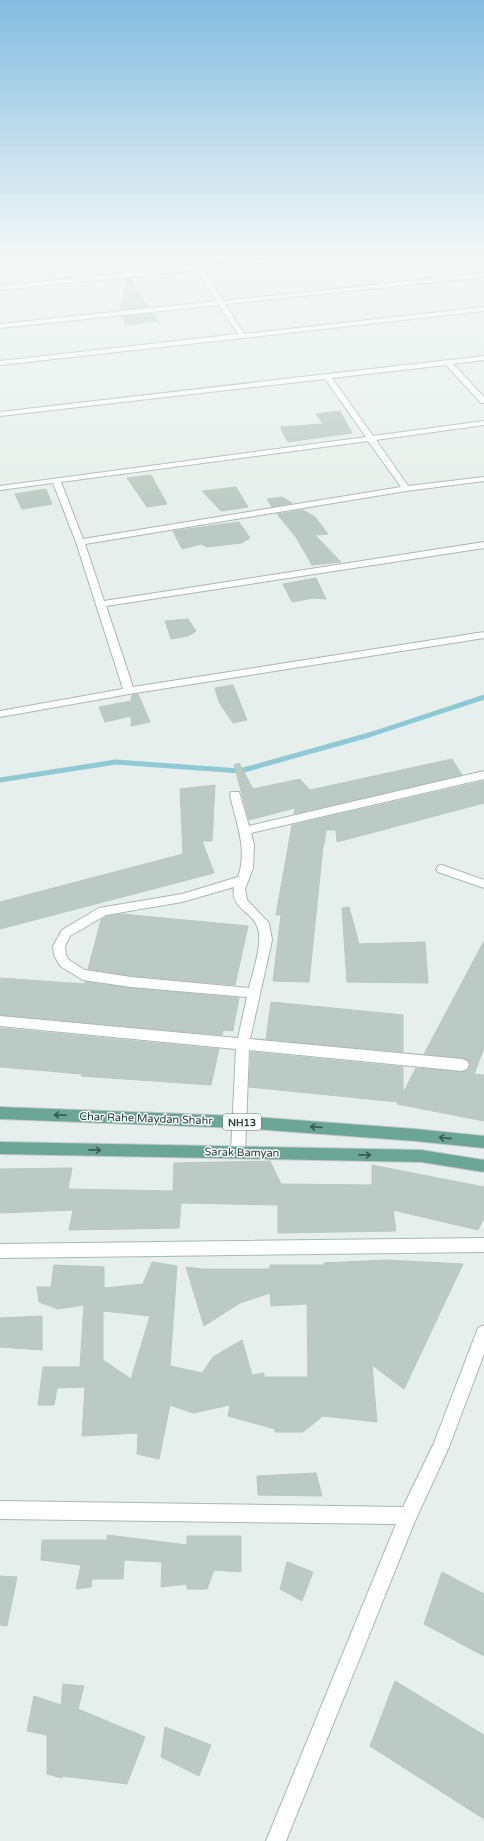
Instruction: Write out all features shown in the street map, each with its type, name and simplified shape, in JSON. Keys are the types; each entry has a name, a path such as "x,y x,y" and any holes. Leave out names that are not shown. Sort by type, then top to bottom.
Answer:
{"main road":[{"name":"Char Rahe Maydan Shahr","path":"0,1113 239,1122 415,1135 484,1142"},
{"name":"Sarak Bamyan","path":"0,1148 421,1156 484,1166"}],"street":[{"path":"0,363 207,340"},
{"path":"0,414 484,358"},
{"path":"448,362 484,401"},
{"path":"327,376 406,489"},
{"path":"0,488 484,423"},
{"path":"80,542 406,489 484,478"},
{"path":"56,481 80,542 129,691"},
{"path":"100,604 484,545"},
{"path":"0,714 129,691 484,635"},
{"path":"244,831 484,774"},
{"path":"234,795 248,845 247,868 239,889 242,902 262,923 266,940 243,1043 238,1152"},
{"path":"442,869 484,884"},
{"path":"243,880 182,898 112,908 103,911 66,933 61,940 59,950 64,963 83,975 131,982 254,993"},
{"path":"0,1021 462,1065"},
{"path":"0,1251 484,1245"},
{"path":"276,1841 408,1516 441,1446 484,1333"},
{"path":"0,1510 408,1516"}],"building":[{"path":"340,411 352,433 288,442 280,427 323,424 316,414"},
{"path":"151,475 167,504 147,507 127,478"},
{"path":"236,487 248,507 221,511 202,491"},
{"path":"46,489 52,504 22,509 15,494"},
{"path":"282,497 292,503 272,507 267,499"},
{"path":"303,510 315,517 328,534 315,535 341,562 312,565 296,537 277,514"},
{"path":"239,522 250,538 241,543 207,547 201,544 182,549 173,531"},
{"path":"316,578 326,599 313,598 292,602 283,584"},
{"path":"188,619 196,631 188,636 171,639 165,621"},
{"path":"233,685 247,720 233,723 219,702 215,688"},
{"path":"138,694 150,722 131,726 131,716 105,722 99,707 131,701 132,695"},
{"path":"452,759 462,775 294,814 295,808 249,820 234,765 239,763 253,789 300,779 310,790"},
{"path":"484,781 484,803 337,842 336,830 326,830 323,846 309,982 273,981 281,915 276,915 292,825"},
{"path":"215,785 212,841 202,841 214,873 0,929 0,902 183,854 180,789"},
{"path":"349,907 359,944 425,942 428,983 347,982 342,908"},
{"path":"122,914 248,926 235,985 131,976 88,969 101,920 107,916"},
{"path":"484,941 484,1048 474,1074 484,1075 484,1121 397,1104 398,1102 249,1087 251,1052 403,1067 403,1093 416,1068 462,1072 468,1070 470,1064 468,1060 463,1058 424,1054"},
{"path":"0,978 85,984 85,982 131,988 239,998 233,1031 223,1030 222,1035 0,1015"},
{"path":"271,1002 403,1015 403,1052 266,1039"},
{"path":"0,1028 219,1049 211,1085 81,1076 82,1074 0,1067"},
{"path":"270,1161 281,1184 372,1185 372,1165 484,1187 484,1218 478,1230 393,1210 396,1231 278,1233 278,1205 181,1203 179,1228 69,1230 73,1210 0,1213 0,1169 72,1168 68,1189 173,1191 174,1163"},
{"path":"385,1260 463,1264 404,1389 372,1365 377,1422 323,1416 303,1432 275,1432 275,1429 228,1416 230,1405 193,1413 170,1405 159,1459 137,1454 138,1433 82,1436 85,1387 57,1388 54,1405 38,1405 43,1367 80,1367 84,1305 58,1309 39,1302 37,1287 51,1287 54,1265 104,1267 104,1288 143,1284 152,1262 177,1266 170,1366 202,1373 213,1357 242,1340 252,1375 264,1373 264,1377 308,1377 307,1304 271,1306 270,1293 240,1303 204,1326 186,1267 202,1269 270,1269 270,1265 325,1265 324,1263","holes":["103,1311 150,1316 131,1379 103,1360"]},
{"path":"42,1316 42,1350 0,1347 0,1318"},
{"path":"316,1473 322,1496 258,1495 257,1476"},
{"path":"107,1535 187,1545 187,1536 241,1536 241,1572 214,1570 207,1589 187,1589 187,1584 161,1587 162,1562 124,1560 123,1579 92,1579 91,1587 76,1589 81,1565 41,1560 42,1540 107,1540"},
{"path":"287,1562 313,1572 302,1601 280,1589"},
{"path":"442,1572 484,1594 484,1656 424,1624"},
{"path":"0,1576 17,1577 7,1626 0,1625"},
{"path":"395,1681 484,1735 484,1819 370,1746"},
{"path":"63,1684 84,1686 78,1709 145,1737 127,1784 62,1776 62,1778 47,1774 47,1735 27,1731 34,1696 61,1705"},
{"path":"165,1727 211,1745 199,1776 161,1757"}],"waterway":[{"path":"0,780 116,762 240,771 369,735 484,697"}]}
